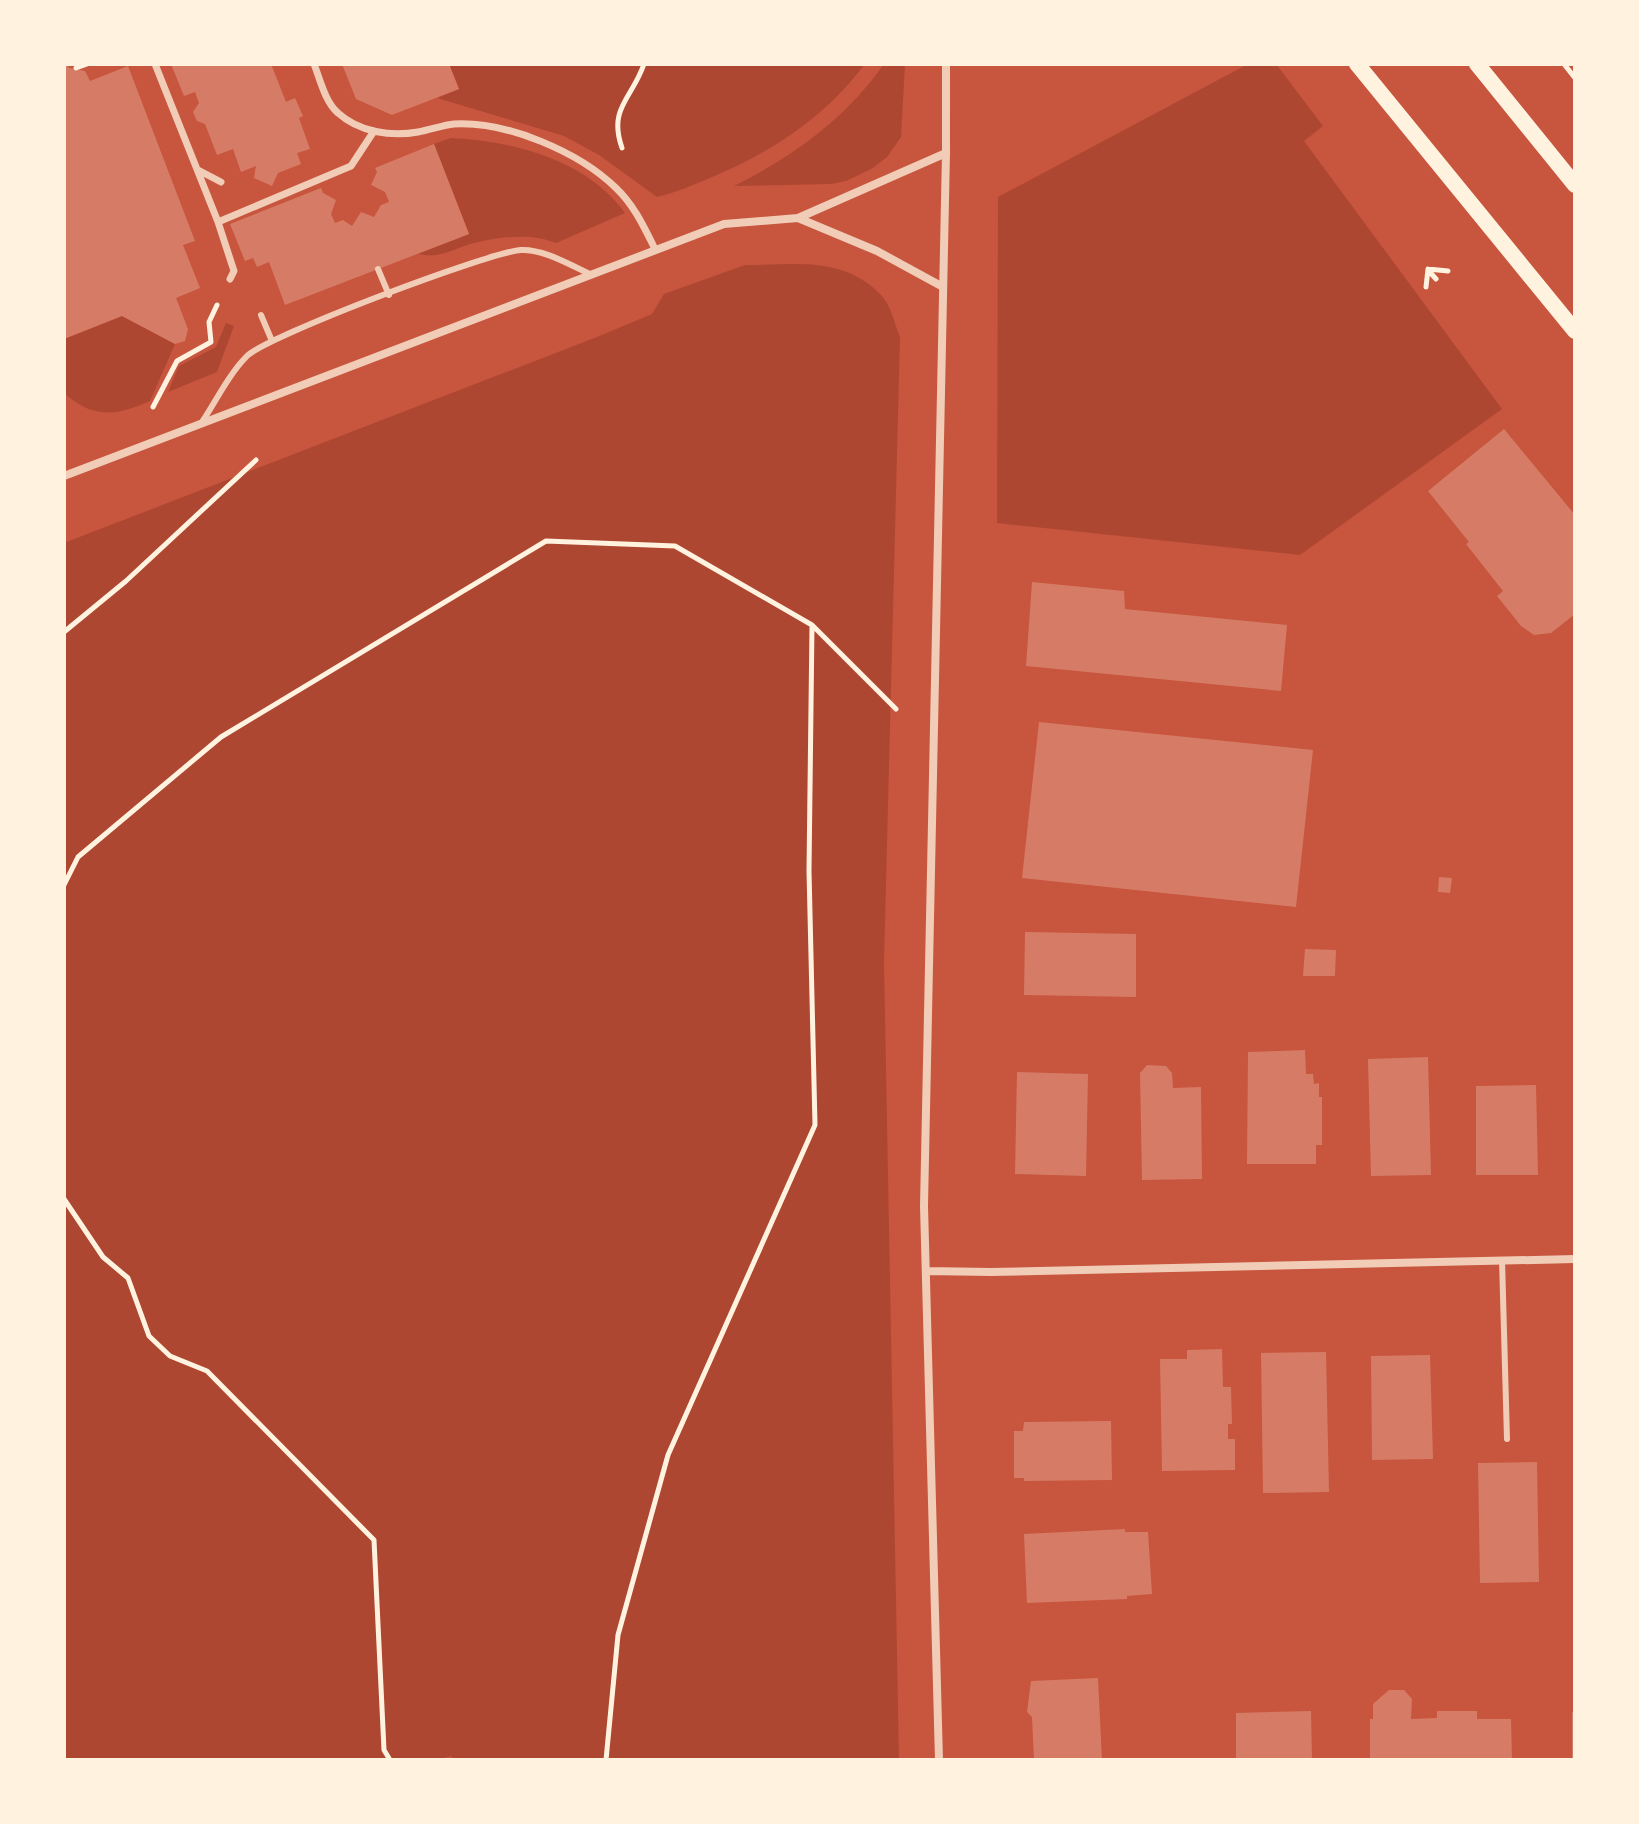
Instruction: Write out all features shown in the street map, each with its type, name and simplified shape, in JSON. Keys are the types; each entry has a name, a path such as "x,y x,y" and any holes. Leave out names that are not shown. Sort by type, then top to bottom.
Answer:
{"main road":[{"path":"1357,64 1575,331"},
{"path":"1477,64 1575,185"}],"street":[{"path":"155,64 218,222 234,271 230,279"},
{"path":"314,64 335,111 351,122 374,131 400,135 454,124 496,127 582,160 617,188 639,216 655,249"},
{"path":"939,1760 924,1190 946,64"},
{"path":"218,222 351,166 374,131"},
{"path":"65,474 724,224 798,218 946,153"},
{"path":"198,170 221,182"},
{"path":"798,218 877,251 943,287"},
{"path":"926,1271 1575,1259"}],"lane":[{"path":"201,424 248,355 272,341 465,265 519,250 559,260 590,274"},
{"path":"378,269 389,295"},
{"path":"261,315 272,341"},
{"path":"1502,1260 1507,1439"}],"path":[{"path":"74,67 87,64"},
{"path":"626,160 616,124 620,107 644,64"},
{"path":"1564,64 1575,78"},
{"path":"1428,269 1448,271"},
{"path":"1428,269 1436,279"},
{"path":"1426,287 1428,269"},
{"path":"158,396 177,361 211,342 209,322"},
{"path":"64,632 126,581 256,460"},
{"path":"64,885 78,857 221,737 546,541 675,546 812,625 896,709"},
{"path":"606,1760 618,1635 668,1455 815,1125 809,871 812,625"},
{"path":"64,1199 103,1257 128,1278 149,1336 170,1356 207,1371 374,1540 384,1750 390,1760"}],"shaded area":[{"path":"449,64 865,64 832,101 775,145 733,168 657,197 599,155 564,136 437,98 459,89"},
{"path":"884,64 905,64 901,137 887,157 873,168 846,181 831,184 734,186 798,149 817,134 853,102"},
{"path":"1248,64 1276,64 1323,126 1304,141 1502,409 1300,555 997,523 998,197"},
{"path":"451,138 499,144 547,157 590,179 625,213 556,243 512,237 478,242 437,255 418,254 469,234 434,144"},
{"path":"745,265 818,265 852,274 882,296 900,337 884,962 899,1760 455,1760 451,1756 437,1760 64,1760 64,543 597,337 652,314 664,294"},
{"path":"122,316 175,344 150,401 115,412 95,411 64,393 64,339"},
{"path":"226,323 234,326 217,372 168,392 179,366 216,347"}],"building":[{"path":"64,64 85,71 90,81 128,66 195,241 183,245 200,288 176,298 188,329 185,341 175,344 122,316 64,339"},
{"path":"171,64 271,64 286,102 295,98 303,116 299,118 310,149 297,153 301,164 278,173 272,186 254,178 256,166 241,172 233,149 217,155 205,124 197,121 193,112 199,103 195,92 184,96"},
{"path":"342,64 449,64 459,89 392,115 356,99"},
{"path":"434,144 469,234 285,305 269,262 257,267 253,258 245,261 230,224 321,188 323,193 336,200 331,214 335,223 343,220 352,226 361,212 374,217 381,205 389,202 385,192 371,185 377,172 375,168"},
{"path":"1504,429 1575,515 1575,614 1551,633 1534,635 1521,626 1497,596 1503,591 1428,491"},
{"path":"1032,582 1124,591 1125,609 1287,625 1281,691 1026,666"},
{"path":"1039,722 1313,750 1296,907 1022,878"},
{"path":"1439,877 1452,878 1450,893 1438,892"},
{"path":"1025,932 1136,934 1136,997 1024,995"},
{"path":"1305,949 1336,950 1335,976 1303,976"},
{"path":"1305,1050 1306,1074 1313,1074 1314,1084 1319,1083 1319,1097 1322,1097 1322,1145 1316,1145 1316,1164 1247,1164 1248,1052"},
{"path":"1428,1057 1431,1175 1371,1176 1368,1059"},
{"path":"1147,1065 1166,1066 1172,1073 1173,1088 1201,1087 1202,1179 1142,1180 1140,1073"},
{"path":"1017,1072 1088,1074 1086,1176 1015,1174"},
{"path":"1536,1085 1538,1175 1476,1175 1476,1086"},
{"path":"1222,1349 1223,1387 1231,1387 1232,1424 1228,1424 1228,1439 1235,1439 1235,1470 1162,1471 1160,1359 1187,1359 1187,1350"},
{"path":"1326,1352 1329,1492 1263,1493 1261,1353"},
{"path":"1430,1355 1433,1459 1372,1460 1371,1356"},
{"path":"1111,1421 1112,1480 1024,1481 1024,1478 1014,1478 1014,1431 1023,1431 1024,1422"},
{"path":"1537,1462 1539,1582 1480,1583 1478,1463"},
{"path":"1125,1529 1125,1532 1148,1532 1152,1594 1127,1596 1127,1599 1027,1603 1024,1534"},
{"path":"1098,1678 1102,1760 1034,1760 1032,1717 1027,1712 1031,1681"},
{"path":"1389,1690 1404,1690 1412,1699 1411,1719 1437,1718 1437,1711 1477,1711 1477,1719 1511,1719 1512,1760 1370,1760 1373,1704"},
{"path":"1311,1711 1312,1760 1236,1760 1236,1713"},
{"path":"1572,1712 1575,1712 1575,1760 1572,1760"}]}
